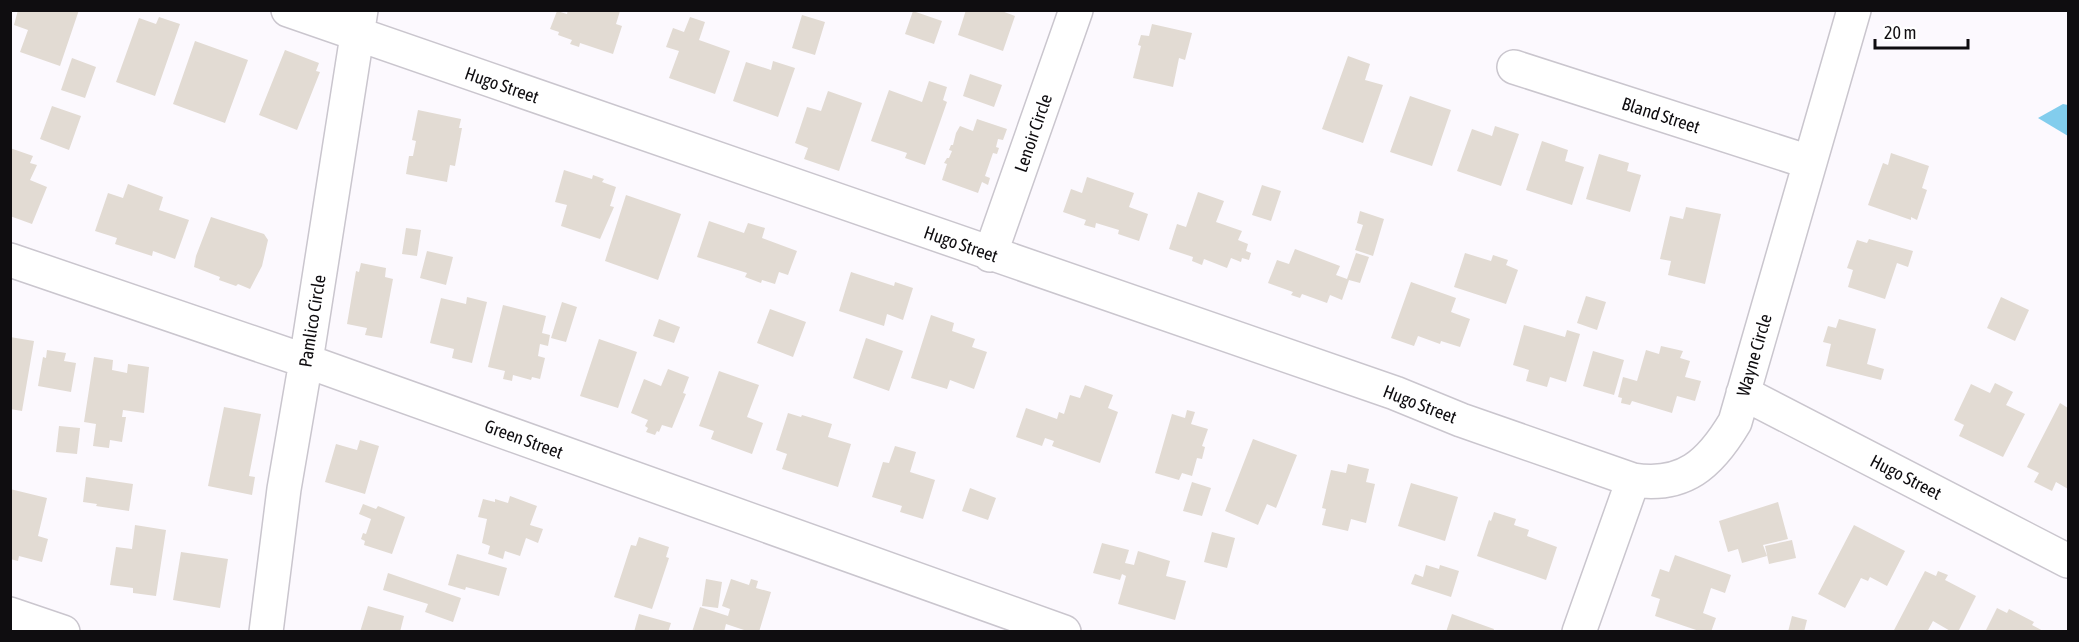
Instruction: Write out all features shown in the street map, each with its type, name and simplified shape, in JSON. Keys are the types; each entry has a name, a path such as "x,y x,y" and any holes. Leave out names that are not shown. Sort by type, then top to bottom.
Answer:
{"street":[{"name":"Hugo Street","path":"288,10 359,22 990,255 1395,393 1461,420 1634,480"},
{"name":"Lenoir Circle","path":"990,255 1076,10"},
{"name":"Wayne Circle","path":"1634,480 1654,483 1673,480 1685,475 1709,458 1724,442 1735,423 1854,10"},
{"name":"Pamlico Circle","path":"266,632 284,489 359,22"},
{"name":"Bland Street","path":"1514,67 1809,162"},
{"name":"Green Street","path":"10,260 306,361 1049,628"},
{"name":"Hugo Street","path":"1743,393 2068,561"},
{"path":"1579,632 1634,480"},
{"path":"10,614 63,632"}],"water":[{"path":"2063,104 2068,105 2068,136 2038,118"}],"building":[{"path":"18,10 79,10 60,66 20,52 28,30 14,25"},
{"path":"568,10 620,11 616,24 622,26 613,54 580,43 579,47 570,44 572,40 550,29 557,11 567,14"},
{"path":"966,10 999,10 1015,16 1003,51 958,35"},
{"path":"913,11 942,21 934,44 905,34"},
{"path":"802,15 825,22 815,55 792,48"},
{"path":"159,17 180,24 155,96 116,82 139,18 156,24"},
{"path":"690,17 705,22 699,40 730,51 715,94 669,78 679,51 666,47 673,28 684,32"},
{"path":"1152,24 1192,33 1185,60 1179,58 1173,87 1133,78 1141,46 1138,45 1141,35 1149,36"},
{"path":"195,41 248,60 225,123 173,104"},
{"path":"285,50 319,63 316,71 320,72 297,130 259,115"},
{"path":"1348,56 1370,64 1365,80 1383,85 1363,143 1322,129"},
{"path":"72,58 96,67 85,98 61,90"},
{"path":"773,61 795,68 778,117 733,101 746,62 771,70"},
{"path":"970,74 1002,85 994,107 963,96"},
{"path":"929,81 947,87 943,100 947,102 925,165 905,158 907,153 871,141 889,90 922,102"},
{"path":"828,91 862,103 839,171 804,159 808,148 795,143 807,107 821,111"},
{"path":"1410,96 1451,110 1432,166 1390,152"},
{"path":"52,106 81,116 69,150 40,139"},
{"path":"418,110 461,119 459,128 462,128 455,166 450,165 447,182 406,174 409,156 413,156 416,141 412,140"},
{"path":"977,119 1007,129 1003,140 998,139 997,154 993,153 985,176 990,178 988,185 982,182 978,193 942,180 947,164 944,163 949,158 952,151 949,150 960,126 973,131"},
{"path":"1495,126 1519,134 1501,186 1457,171 1472,129 1492,136"},
{"path":"1542,141 1568,150 1565,161 1584,167 1572,205 1526,190"},
{"path":"10,148 33,156 30,163 37,165 30,180 47,187 32,224 10,216"},
{"path":"1891,153 1929,166 1922,188 1927,190 1917,220 1868,205 1883,163 1888,165"},
{"path":"1599,154 1629,163 1627,171 1641,175 1630,212 1586,199"},
{"path":"564,170 592,179 593,175 604,179 602,182 616,187 610,206 614,207 600,239 561,226 567,205 555,202"},
{"path":"1087,177 1134,193 1129,207 1148,214 1139,241 1118,234 1119,230 1096,223 1095,228 1084,225 1086,220 1063,212 1071,189 1082,193"},
{"path":"128,184 163,197 159,210 189,220 175,259 153,251 152,256 115,244 117,238 95,231 108,193 123,198"},
{"path":"1262,185 1281,191 1271,221 1252,215"},
{"path":"1198,192 1224,201 1216,222 1242,231 1238,240 1248,244 1246,251 1251,253 1249,260 1242,258 1241,262 1231,258 1227,268 1204,259 1202,265 1192,261 1193,257 1169,249 1177,224 1186,227"},
{"path":"626,195 681,214 658,280 605,261"},
{"path":"1686,207 1721,214 1705,284 1668,275 1671,261 1660,259 1670,216 1683,219"},
{"path":"1360,211 1384,219 1373,256 1355,250 1363,225 1357,223"},
{"path":"211,217 264,234 268,240 262,266 250,289 219,280 220,277 194,267"},
{"path":"709,221 744,233 748,223 765,228 762,238 797,251 788,275 779,272 775,284 762,280 761,283 745,277 747,273 697,257"},
{"path":"406,228 421,230 417,256 402,254"},
{"path":"1869,239 1913,251 1908,267 1897,263 1885,299 1848,287 1853,270 1847,268 1857,240 1867,243"},
{"path":"1295,249 1340,266 1336,275 1347,279 1356,253 1369,257 1360,283 1349,280 1342,300 1330,295 1327,303 1302,294 1300,298 1291,295 1293,292 1268,283 1277,260 1289,264"},
{"path":"427,251 453,257 446,285 420,278"},
{"path":"1465,253 1491,261 1493,255 1508,260 1506,265 1518,270 1506,304 1454,287"},
{"path":"361,263 386,268 385,277 393,279 382,338 365,335 367,328 347,324 356,271 359,272"},
{"path":"851,272 894,286 895,282 913,288 903,320 887,314 884,326 839,311"},
{"path":"1411,282 1456,298 1451,312 1470,319 1460,347 1441,341 1440,344 1418,336 1414,346 1391,338"},
{"path":"1586,296 1606,302 1597,330 1577,323"},
{"path":"467,297 487,302 472,363 452,358 454,349 430,343 441,298 466,304"},
{"path":"2001,297 2029,310 2015,341 1987,328"},
{"path":"562,302 577,307 566,342 551,338"},
{"path":"503,305 546,316 542,333 550,335 548,346 540,344 538,356 545,358 540,379 532,377 531,380 513,375 512,381 503,379 505,371 488,367"},
{"path":"770,309 806,322 793,357 757,343"},
{"path":"931,315 954,323 952,331 975,339 972,347 987,352 974,389 950,380 947,389 911,378"},
{"path":"659,319 680,327 674,343 653,336"},
{"path":"1839,319 1876,329 1867,364 1884,369 1881,380 1826,366 1831,344 1823,342 1828,326 1836,328"},
{"path":"1524,325 1565,337 1567,330 1580,334 1566,382 1550,377 1547,387 1526,381 1529,370 1513,365"},
{"path":"10,337 34,341 22,411 10,409"},
{"path":"866,338 903,351 889,391 853,378"},
{"path":"599,339 637,352 618,408 580,396"},
{"path":"1661,346 1683,351 1680,358 1690,361 1685,377 1701,381 1695,401 1677,396 1672,413 1632,401 1630,405 1621,403 1622,398 1618,397 1623,377 1637,381 1646,350 1659,354"},
{"path":"47,350 66,353 64,361 76,363 71,392 38,386 43,357 46,358"},
{"path":"1593,351 1624,360 1614,395 1583,386"},
{"path":"94,357 113,360 112,370 127,373 128,364 149,367 144,413 123,410 122,417 126,417 122,442 110,440 109,448 93,446 96,424 84,422"},
{"path":"668,369 689,377 683,393 686,394 672,428 662,425 655,435 646,432 648,428 645,426 648,420 631,413 644,379 661,386"},
{"path":"719,371 759,385 747,417 763,423 752,454 711,439 714,431 699,426"},
{"path":"1995,383 2013,392 2006,405 2025,414 2003,457 1959,436 1964,425 1954,420 1971,384 1990,393"},
{"path":"1085,385 1113,395 1108,408 1118,412 1100,463 1052,446 1054,441 1045,438 1042,446 1016,437 1026,408 1057,419 1059,412 1064,414 1070,395 1080,398"},
{"path":"2060,403 2068,408 2068,489 2056,482 2052,491 2034,482 2039,473 2027,467"},
{"path":"224,407 261,414 249,476 255,477 252,495 208,486"},
{"path":"1187,410 1195,412 1191,424 1208,429 1202,446 1205,447 1202,459 1197,458 1192,476 1182,473 1179,480 1155,473 1172,414 1185,418"},
{"path":"788,413 832,424 828,437 851,444 838,487 782,469 787,454 776,450"},
{"path":"59,426 80,428 77,454 56,452"},
{"path":"1253,439 1297,455 1276,508 1267,504 1258,525 1225,511"},
{"path":"360,440 379,446 365,494 325,482 336,444 357,450"},
{"path":"895,446 916,452 910,472 935,480 923,519 900,512 902,506 872,497 883,462 889,463"},
{"path":"1348,464 1369,469 1366,482 1375,484 1366,523 1351,519 1348,531 1322,525 1326,509 1322,508 1331,470 1346,473"},
{"path":"86,477 133,484 129,511 83,502"},
{"path":"1192,482 1211,488 1202,516 1183,511"},
{"path":"1411,483 1458,497 1445,541 1398,526"},
{"path":"970,488 996,498 988,520 962,511"},
{"path":"10,489 47,498 38,536 48,539 42,562 19,556 18,561 10,559"},
{"path":"510,496 537,506 530,525 543,529 538,543 526,538 520,556 505,551 503,559 488,554 490,546 482,543 487,519 478,517 483,499 495,502 495,499 508,503"},
{"path":"1778,502 1788,539 1763,545 1767,556 1742,563 1738,549 1728,552 1719,521"},
{"path":"363,504 376,509 378,506 405,517 392,554 364,545 365,541 361,539 363,533 366,534 371,519 359,514"},
{"path":"1494,512 1516,519 1514,525 1529,530 1527,536 1557,547 1546,580 1477,556"},
{"path":"135,525 166,530 156,596 133,593 133,588 110,585 116,547 132,549"},
{"path":"1854,525 1905,551 1887,586 1870,577 1868,581 1861,578 1845,608 1818,594"},
{"path":"1212,532 1235,538 1227,568 1204,562"},
{"path":"639,537 669,547 666,557 669,558 652,609 614,597 631,545 636,546"},
{"path":"1792,540 1796,558 1769,564 1765,546"},
{"path":"1102,543 1129,550 1125,563 1134,565 1138,551 1170,561 1166,576 1186,581 1175,620 1118,604 1126,576 1122,574 1120,580 1093,573"},
{"path":"181,552 228,559 220,608 173,600"},
{"path":"457,554 507,568 499,596 466,587 465,590 448,585"},
{"path":"1675,555 1731,575 1725,593 1711,588 1703,613 1716,618 1711,632 1702,632 1655,616 1660,599 1651,596 1660,569 1669,572"},
{"path":"1426,565 1439,569 1440,565 1459,571 1451,597 1411,584 1415,574 1423,577"},
{"path":"1925,571 1936,576 1938,571 1948,575 1945,580 1976,596 1958,632 1952,632 1933,621 1927,632 1893,632"},
{"path":"388,573 461,598 453,622 425,612 428,604 383,590"},
{"path":"706,579 722,582 718,608 702,606"},
{"path":"731,579 749,585 751,579 758,581 756,588 771,592 759,632 750,632 726,624 724,632 692,632 700,607 728,616 730,609 722,606"},
{"path":"368,606 404,616 400,632 360,632"},
{"path":"1997,608 2007,613 2009,609 2034,622 2032,625 2045,632 1985,632"},
{"path":"639,614 671,623 668,632 634,632"},
{"path":"1452,614 1494,629 1493,632 1446,632"},
{"path":"1792,616 1807,620 1804,632 1788,632"}]}
